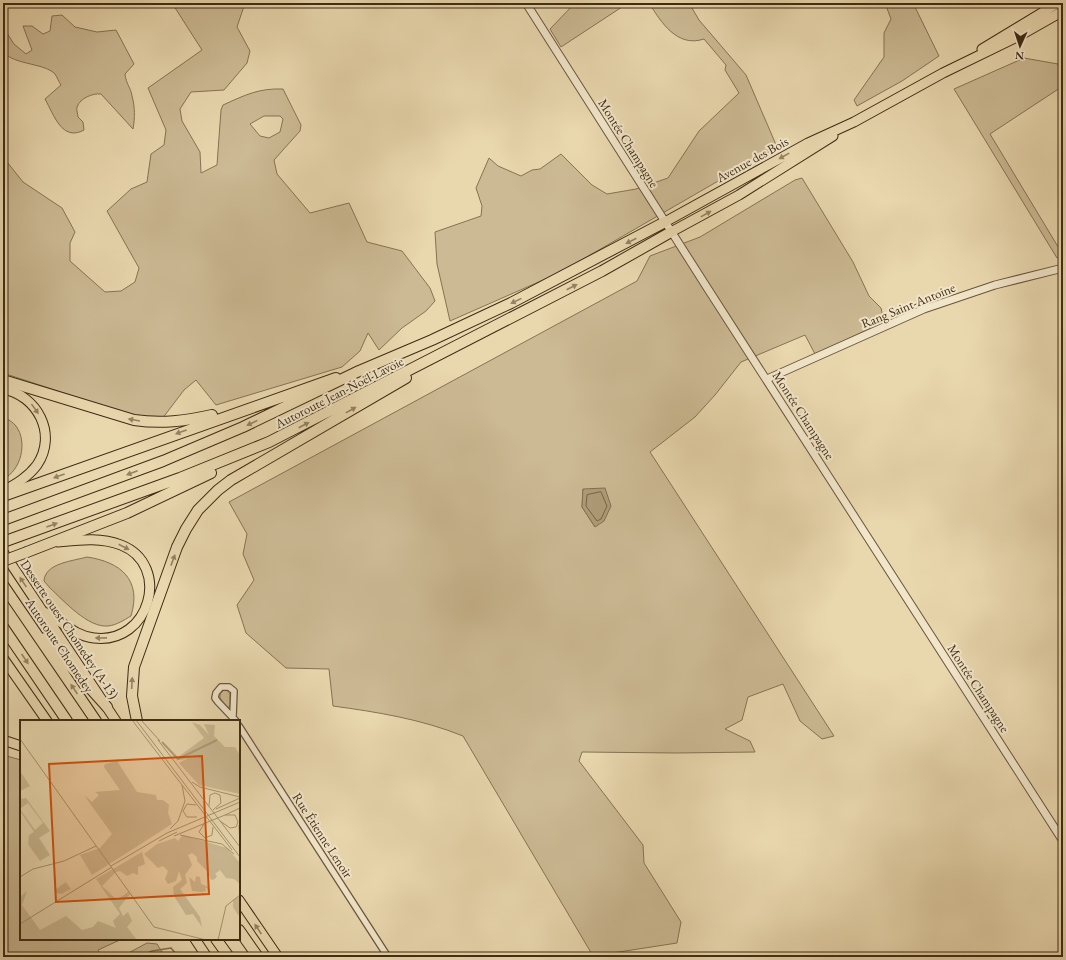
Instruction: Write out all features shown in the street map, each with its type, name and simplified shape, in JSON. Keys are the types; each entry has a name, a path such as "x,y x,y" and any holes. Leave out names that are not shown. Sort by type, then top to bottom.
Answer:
{"highway":[{"name":"Autoroute Jean-Noël-Lavoie","path":"3,520 193,449 288,406 359,371 432,340 511,303 665,222"},
{"name":"Autoroute Jean-Noël-Lavoie","path":"3,542 180,478 269,442 602,271 672,232"},
{"path":"138,720 132,690 136,662 180,541 190,522 203,504 218,490 247,470 386,391 469,340"},
{"path":"3,496 257,404 359,371"},
{"path":"3,380 122,418 147,422 183,422 257,404"},
{"path":"3,561 133,510 212,472 269,442"},
{"name":"Autoroute Chomedey","path":"3,584 95,720"},
{"path":"25,616 107,707"},
{"path":"3,627 66,720"},
{"path":"240,931 258,957"},
{"path":"217,940 229,957"}],"main road":[{"name":"Avenue des Bois","path":"665,222 808,143 854,122 943,73 1058,3"},
{"name":"Avenue des Bois","path":"943,73 1019,36 1063,11"},
{"name":"Avenue des Bois","path":"672,232 814,150 854,122"},
{"path":"3,389 20,395 31,404 41,417 45,438 42,455 33,470 23,479 3,491"},
{"path":"44,612 80,634 104,639 119,635 135,625 144,612 149,598 149,581 146,570 137,556 126,547 101,540 54,542"},
{"name":"Desserte ouest Chomedey (A-13)","path":"3,552 115,720"},
{"path":"3,658 46,720"},
{"path":"3,740 20,746"},
{"path":"240,901 278,957"},
{"path":"196,940 207,957"}],"street":[{"name":"Montée Champagne","path":"526,3 1063,841"},
{"name":"Rang Saint-Antoine","path":"767,379 924,309 995,285 1063,268"},
{"path":"221,687 229,687 234,691 234,719 216,698 216,692 221,687"},
{"name":"Rue Étienne Lenoir","path":"240,728 388,957"}],"shaded area":[{"path":"172,3 245,3 237,27 250,51 247,63 224,90 191,92 180,109 182,121 200,152 201,173 217,165 221,110 223,105 245,95 259,91 283,89 301,125 300,131 274,160 277,174 310,213 349,203 367,242 402,251 430,288 435,301 426,311 402,328 379,350 368,333 360,351 342,367 216,405 196,380 184,390 162,419 128,414 3,373 3,157 23,182 62,208 75,232 70,243 70,261 105,292 121,291 135,282 139,268 107,211 131,189 147,182 151,154 164,145 166,130 148,88 202,50","holes":["264,116 280,116 283,119 280,132 269,138 260,136 250,124"]},
{"path":"575,3 628,3 561,47 550,29"},
{"path":"649,3 689,3 699,20 746,75 777,147 559,273 450,321 437,264 435,232 481,216 482,206 476,188 489,158 498,166 521,176 532,170 540,169 561,154 592,185 607,194 636,189 668,178 699,131 739,93 725,70 726,65 704,39 694,41 678,37 671,32 659,18"},
{"path":"885,3 913,3 939,56 902,81 857,106 854,100 884,57 884,33 891,19"},
{"path":"62,15 75,27 97,32 116,30 134,64 125,74 134,104 133,129 101,94 98,94 91,95 84,99 77,107 78,117 83,122 84,130 76,133 64,130 55,119 45,99 61,85 55,74 43,67 18,61 6,54 2,46 3,27 14,44 26,54 32,50 23,26 32,26 43,34 50,31 52,16"},
{"path":"1024,58 1058,64 1063,86 990,134 1063,255 1057,258 954,89"},
{"path":"802,178 853,262 869,296 881,308 884,322 815,354 805,335 741,362 715,395 695,417 650,452 834,736 822,739 800,721 783,684 748,697 742,720 725,729 750,741 755,752 582,752 579,761 643,845 644,863 681,922 677,943 593,956 463,736 415,721 333,706 329,669 286,668 246,633 237,605 254,580 243,554 247,534 229,502 637,281 650,256 700,237 795,180","holes":["583,489 595,527 582,507"]},
{"path":"3,416 16,426 22,440 22,448 21,456 14,470 3,479"},
{"path":"87,557 110,563 119,568 126,575 134,592 134,603 131,616 108,626 92,623 69,606 44,581 49,570 54,567"},
{"path":"224,690 228,691 230,694 230,707 227,707 220,698 220,694"},
{"path":"3,755 20,760 20,940 120,940 98,950 102,957 3,957"},
{"path":"147,943 157,944 165,957 121,957"}],"water":[{"path":"605,488 611,506 604,521 595,527 582,507 583,489"}],"waterway":[{"path":"139,957 152,951 171,948 176,954 188,957"}]}
